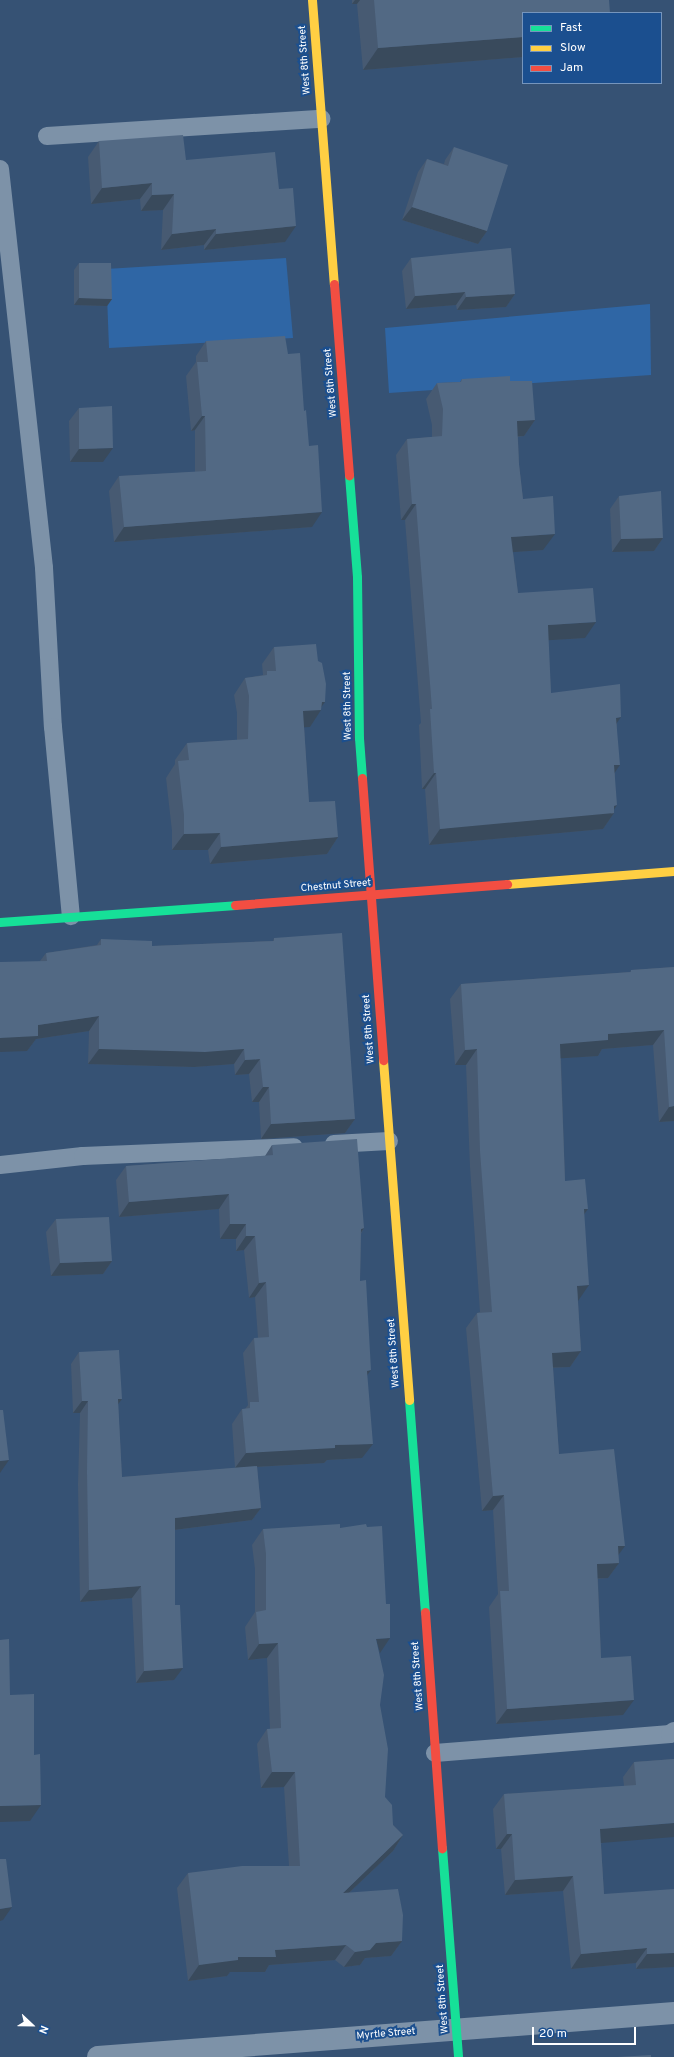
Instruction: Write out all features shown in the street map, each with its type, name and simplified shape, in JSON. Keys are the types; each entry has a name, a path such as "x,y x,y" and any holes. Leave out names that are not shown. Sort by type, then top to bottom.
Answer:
{"street":[{"name":"West 8th Street","path":"312,0 357,577 359,738 458,2057"},
{"name":"Chestnut Street","path":"0,922 674,871"},
{"name":"Myrtle Street","path":"98,2057 161,2055 456,2028 674,2013"}],"lane":[{"path":"47,136 321,119"},
{"path":"0,169 44,568 53,727 71,916"},
{"path":"0,1165 84,1156 267,1149 389,1141"},
{"path":"435,1753 670,1734 674,1731"}],"shaded area":[{"path":"286,258 293,338 109,348 106,269"},
{"path":"650,304 651,375 389,393 385,328"}],"building":[{"path":"374,0 609,0 610,12 522,12 522,37 378,48"},
{"path":"183,135 186,160 275,152 279,189 293,188 296,226 216,234 216,229 172,234 174,194 152,195 152,183 102,188 99,141"},
{"path":"454,147 508,165 487,231 412,207 427,159 448,166"},
{"path":"511,248 515,294 466,297 465,292 415,296 411,258"},
{"path":"79,263 111,263 112,299 79,298"},
{"path":"285,336 288,354 300,353 304,411 306,410 309,446 318,445 322,512 124,527 119,476 206,471 205,416 202,416 197,362 208,362 206,341"},
{"path":"510,376 510,381 532,381 535,420 517,421 519,464 523,499 553,496 555,534 511,537 518,593 593,588 596,622 548,625 551,693 620,684 621,717 616,718 620,765 614,765 617,805 614,806 614,813 440,829 436,773 434,773 430,709 432,709 416,504 412,504 407,439 442,436 443,409 437,383 461,382 462,379"},
{"path":"112,406 113,448 79,449 79,408"},
{"path":"661,491 663,538 621,539 619,496"},
{"path":"316,644 318,661 322,663 326,684 325,702 322,702 321,710 303,711 309,802 335,801 338,837 221,847 220,833 184,834 184,815 178,761 189,760 187,743 248,739 249,696 245,678 267,675 267,671 276,671 274,647"},
{"path":"342,933 355,1119 271,1124 269,1087 263,1087 260,1059 245,1060 244,1049 205,1052 99,1049 99,1016 38,1025 38,1036 0,1038 0,962 47,961 46,953 101,945 101,939 152,941 152,946 274,941 274,938"},
{"path":"674,967 674,1106 669,1107 664,1030 608,1034 608,1040 560,1044 565,1181 585,1179 588,1209 584,1209 589,1285 577,1286 581,1351 552,1353 559,1454 614,1449 625,1546 618,1546 619,1563 597,1564 601,1658 631,1656 634,1700 507,1709 500,1591 509,1591 504,1495 493,1496 477,1313 492,1312 480,1151 477,1049 465,1050 461,984 631,972 631,970"},
{"path":"357,1139 364,1228 361,1229 360,1281 366,1280 371,1370 367,1371 373,1444 335,1445 335,1448 246,1453 242,1409 250,1408 250,1402 259,1402 254,1338 269,1337 266,1282 259,1283 255,1236 246,1236 246,1224 230,1224 229,1194 129,1202 126,1166 273,1155 272,1145"},
{"path":"109,1217 112,1261 60,1263 56,1219"},
{"path":"119,1350 122,1399 118,1399 122,1477 257,1466 261,1508 175,1518 175,1605 180,1605 183,1668 144,1671 141,1586 89,1590 87,1472 88,1401 82,1401 79,1352"},
{"path":"0,1410 3,1410 9,1460 0,1461"},
{"path":"340,1524 340,1528 366,1524 367,1527 382,1526 386,1604 390,1604 390,1638 376,1639 384,1675 380,1705 388,1749 385,1797 392,1805 393,1825 403,1835 343,1893 398,1889 403,1915 402,1941 376,1943 370,1950 355,1952 346,1945 275,1950 276,1957 238,1957 238,1960 199,1965 188,1873 242,1866 300,1866 295,1772 272,1772 267,1729 281,1728 278,1643 259,1644 256,1612 266,1610 266,1554 263,1529"},
{"path":"9,1639 10,1695 34,1694 34,1755 40,1754 41,1805 0,1806 0,1640"},
{"path":"674,1759 674,1823 600,1829 604,1894 674,1889 674,1953 647,1954 647,1948 581,1954 573,1876 515,1880 512,1834 507,1834 504,1794 636,1785 634,1762"},
{"path":"0,1859 6,1859 12,1907 0,1909"},
{"path":"651,2055 651,2057 617,2057"}],"traffic: fast":[{"path":"349,475 357,577 359,738 362,778"},
{"path":"0,922 235,905"},
{"path":"409,1400 425,1612"},
{"path":"442,1848 458,2057"}],"traffic: slow":[{"path":"312,0 334,284"},
{"path":"507,884 674,871"},
{"path":"383,1060 409,1400"}],"traffic: jam":[{"path":"334,284 349,475"},
{"path":"362,778 383,1060"},
{"path":"235,905 507,884"},
{"path":"425,1612 442,1848"}]}
